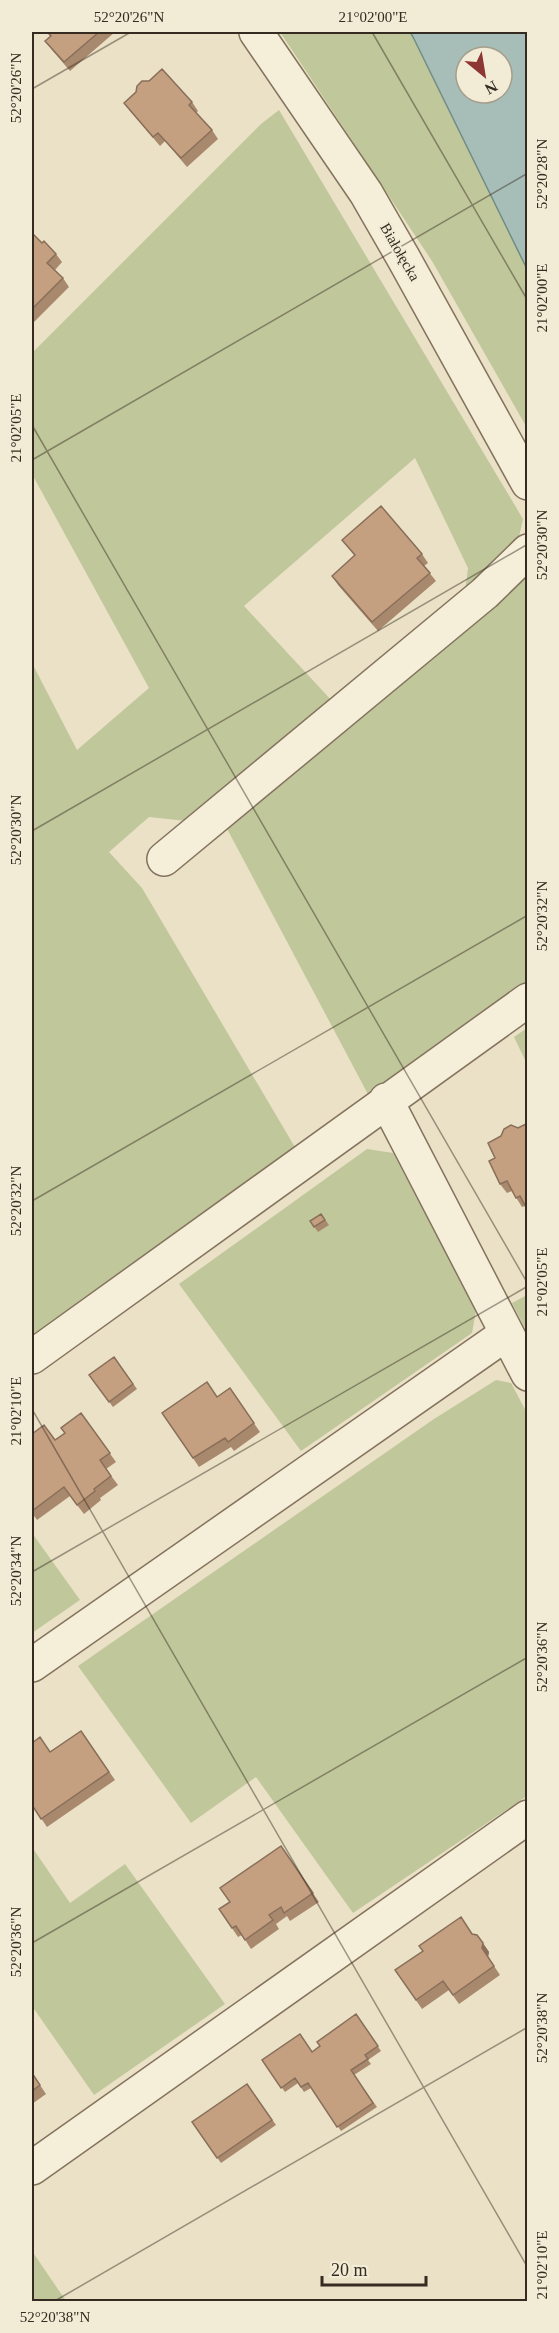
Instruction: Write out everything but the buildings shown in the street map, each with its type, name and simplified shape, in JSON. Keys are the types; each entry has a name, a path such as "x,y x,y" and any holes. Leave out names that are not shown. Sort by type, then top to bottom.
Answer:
{"street":[{"name":"Białołęcka","path":"256,32 366,194 528,483"},
{"path":"164,859 485,593 528,551"},
{"path":"32,1357 528,1000"},
{"path":"386,1101 528,1374"},
{"path":"32,1665 506,1334"},
{"path":"32,2168 528,1817"}],"green space":[{"path":"280,32 410,32 527,269 527,428 432,261"},
{"path":"279,110 523,519 518,541 465,593 468,568 415,458 244,606 333,702 187,821 149,817 109,852 142,888 296,1149 32,1343 32,663 77,750 149,688 32,474 32,353 261,124"},
{"path":"527,576 527,982 370,1098 225,825"},
{"path":"527,1028 527,1064 514,1037"},
{"path":"367,1149 393,1153 476,1311 472,1333 301,1451 179,1284"},
{"path":"527,1295 527,1332 512,1303"},
{"path":"496,1380 511,1383 527,1413 527,1796 353,1913 256,1777 191,1823 78,1666 434,1419"},
{"path":"32,1533 80,1600 32,1633"},
{"path":"32,1847 70,1903 125,1864 225,2004 94,2095 32,2006"},
{"path":"32,2251 66,2301 32,2301"}],"water":[{"path":"410,32 527,32 527,269 413,37"}]}
